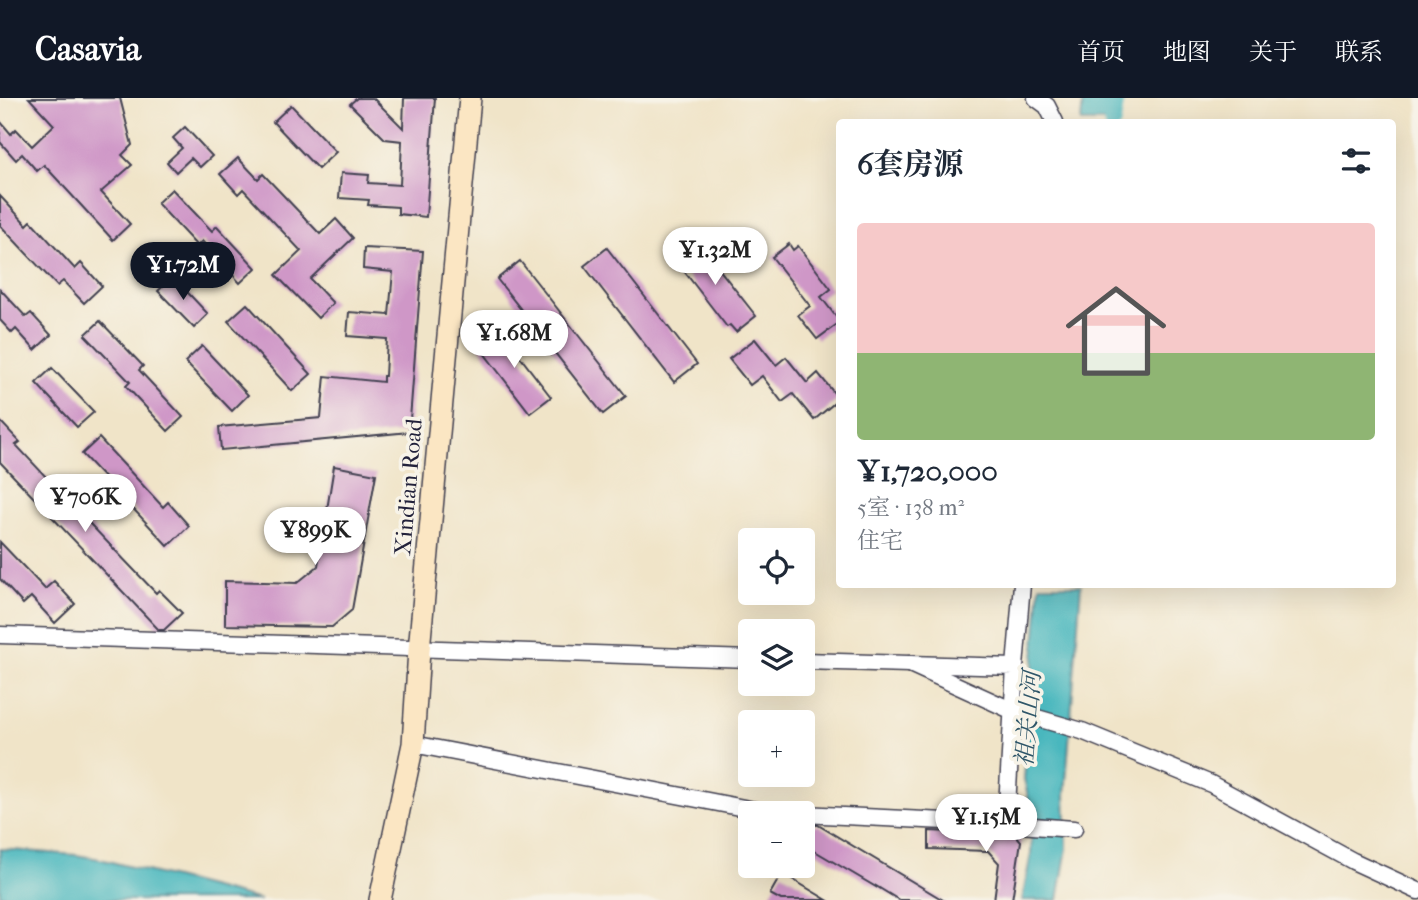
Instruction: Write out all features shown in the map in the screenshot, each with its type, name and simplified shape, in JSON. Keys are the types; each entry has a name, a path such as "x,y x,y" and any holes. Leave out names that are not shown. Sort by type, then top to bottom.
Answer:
{"main road":[{"name":"Xindian Road","path":"380,900 413,744 419,650 470,98"}],"street":[{"path":"1036,98 1047,106 1054,119"},
{"path":"1006,824 1019,713 1015,667 1022,588"},
{"path":"0,635 738,659"},
{"path":"815,661 1015,667"},
{"path":"910,664 1019,713 1079,730 1211,784 1353,861 1418,891"},
{"path":"413,744 738,807"},
{"path":"815,815 1074,829"}],"water":[{"path":"1083,98 1113,98 1109,119 1081,119"},
{"path":"1040,588 1081,588 1065,795 1067,848 1058,900 1022,900 1031,854 1032,814 1024,779"},
{"path":"0,849 100,859 260,900 30,900 0,895"}],"building":[{"path":"29,98 120,98 132,145 122,155 132,165 101,192 130,224 113,240 44,165 37,171 22,154 16,160 0,142 0,121 11,134 16,129 32,146 54,125"},
{"path":"357,98 373,98 403,128 404,98 435,98 426,217 398,214 398,207 368,205 369,200 339,198 341,173 369,175 368,183 400,185 402,141 385,139 350,104"},
{"path":"291,105 336,152 318,169 273,122"},
{"path":"185,127 212,156 200,167 191,158 176,172 167,162 182,148 173,138"},
{"path":"238,158 258,179 263,174 320,234 336,219 353,238 310,279 333,303 318,318 276,275 301,251 243,189 238,194 220,174"},
{"path":"172,189 212,231 217,226 256,268 240,283 202,241 197,246 157,203"},
{"path":"0,196 27,225 31,221 75,269 81,263 102,286 84,303 63,281 57,286 0,225"},
{"path":"697,241 756,316 736,332 730,325 727,327 674,258"},
{"path":"789,244 793,250 798,246 831,289 821,297 836,317 836,325 817,339 798,315 810,306 772,257"},
{"path":"364,248 423,251 409,432 221,450 219,427 321,418 325,376 383,382 387,339 347,336 349,312 389,315 393,272 363,269"},
{"path":"607,248 697,364 674,382 584,266"},
{"path":"520,261 626,396 603,414 497,279"},
{"path":"173,277 208,314 194,328 158,291"},
{"path":"0,289 26,317 31,313 51,335 35,350 16,329 12,333 0,320"},
{"path":"247,304 311,374 292,391 228,321"},
{"path":"100,321 143,366 139,370 183,417 168,431 126,386 130,382 85,335"},
{"path":"498,328 551,397 530,413 477,344"},
{"path":"755,339 776,365 786,357 807,383 818,373 836,395 836,402 814,420 793,394 782,402 762,376 750,385 729,359"},
{"path":"202,346 248,395 232,411 185,362"},
{"path":"52,368 94,412 77,427 36,383"},
{"path":"0,421 20,442 16,445 91,525 156,593 159,590 182,613 164,630 159,630 0,462"},
{"path":"99,438 163,507 168,502 189,526 168,546 82,454"},
{"path":"334,466 376,474 352,610 332,627 225,625 225,581 297,583 318,566"},
{"path":"0,542 45,589 54,581 75,604 55,623 31,597 23,604 0,579"},
{"path":"815,825 943,900 899,900 815,851"},
{"path":"929,831 1016,835 1021,841 1012,900 994,900 999,863 988,851 929,849"},
{"path":"779,878 790,878 827,900 781,900 770,894"}],"waterway":[{"name":"祖关山河","path":"1112,119 1116,98"}]}
